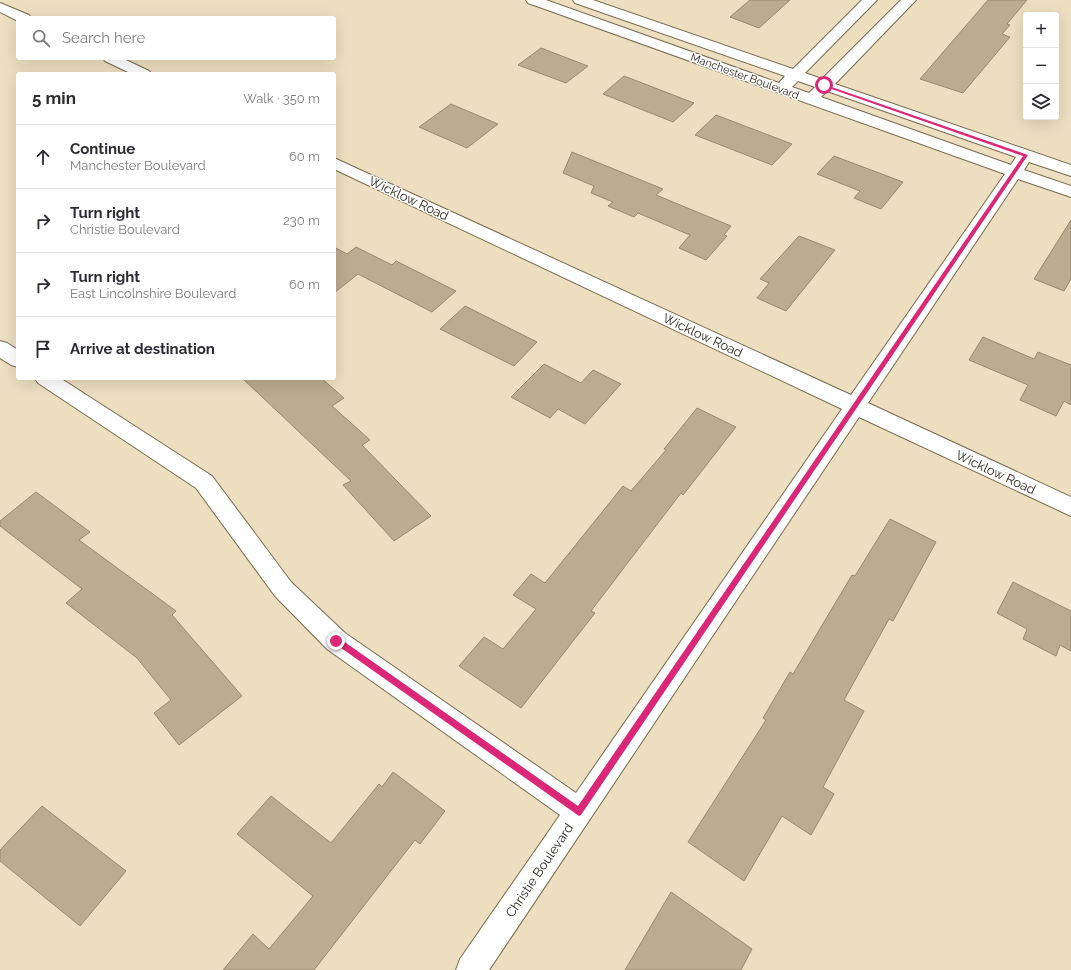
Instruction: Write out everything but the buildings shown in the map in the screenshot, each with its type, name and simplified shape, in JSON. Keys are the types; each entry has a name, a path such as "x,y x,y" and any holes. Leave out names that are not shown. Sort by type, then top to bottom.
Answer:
{"street":[{"name":"Manchester Boulevard","path":"533,0 811,99 1020,163 1071,171"},
{"name":"Manchester Boulevard","path":"580,0 824,85 1020,163 1071,192"},
{"path":"782,88 870,0"},
{"path":"811,99 909,0"},
{"path":"0,7 20,16"},
{"path":"114,60 140,72"},
{"name":"Christie Boulevard","path":"471,970 1020,163"},
{"name":"Wicklow Road","path":"336,164 1071,507"},
{"path":"0,348 16,359"},
{"path":"48,380 204,482 283,589 336,641 579,812"}],"route":[{"path":"336,641 579,812 1026,155 824,85"}]}
